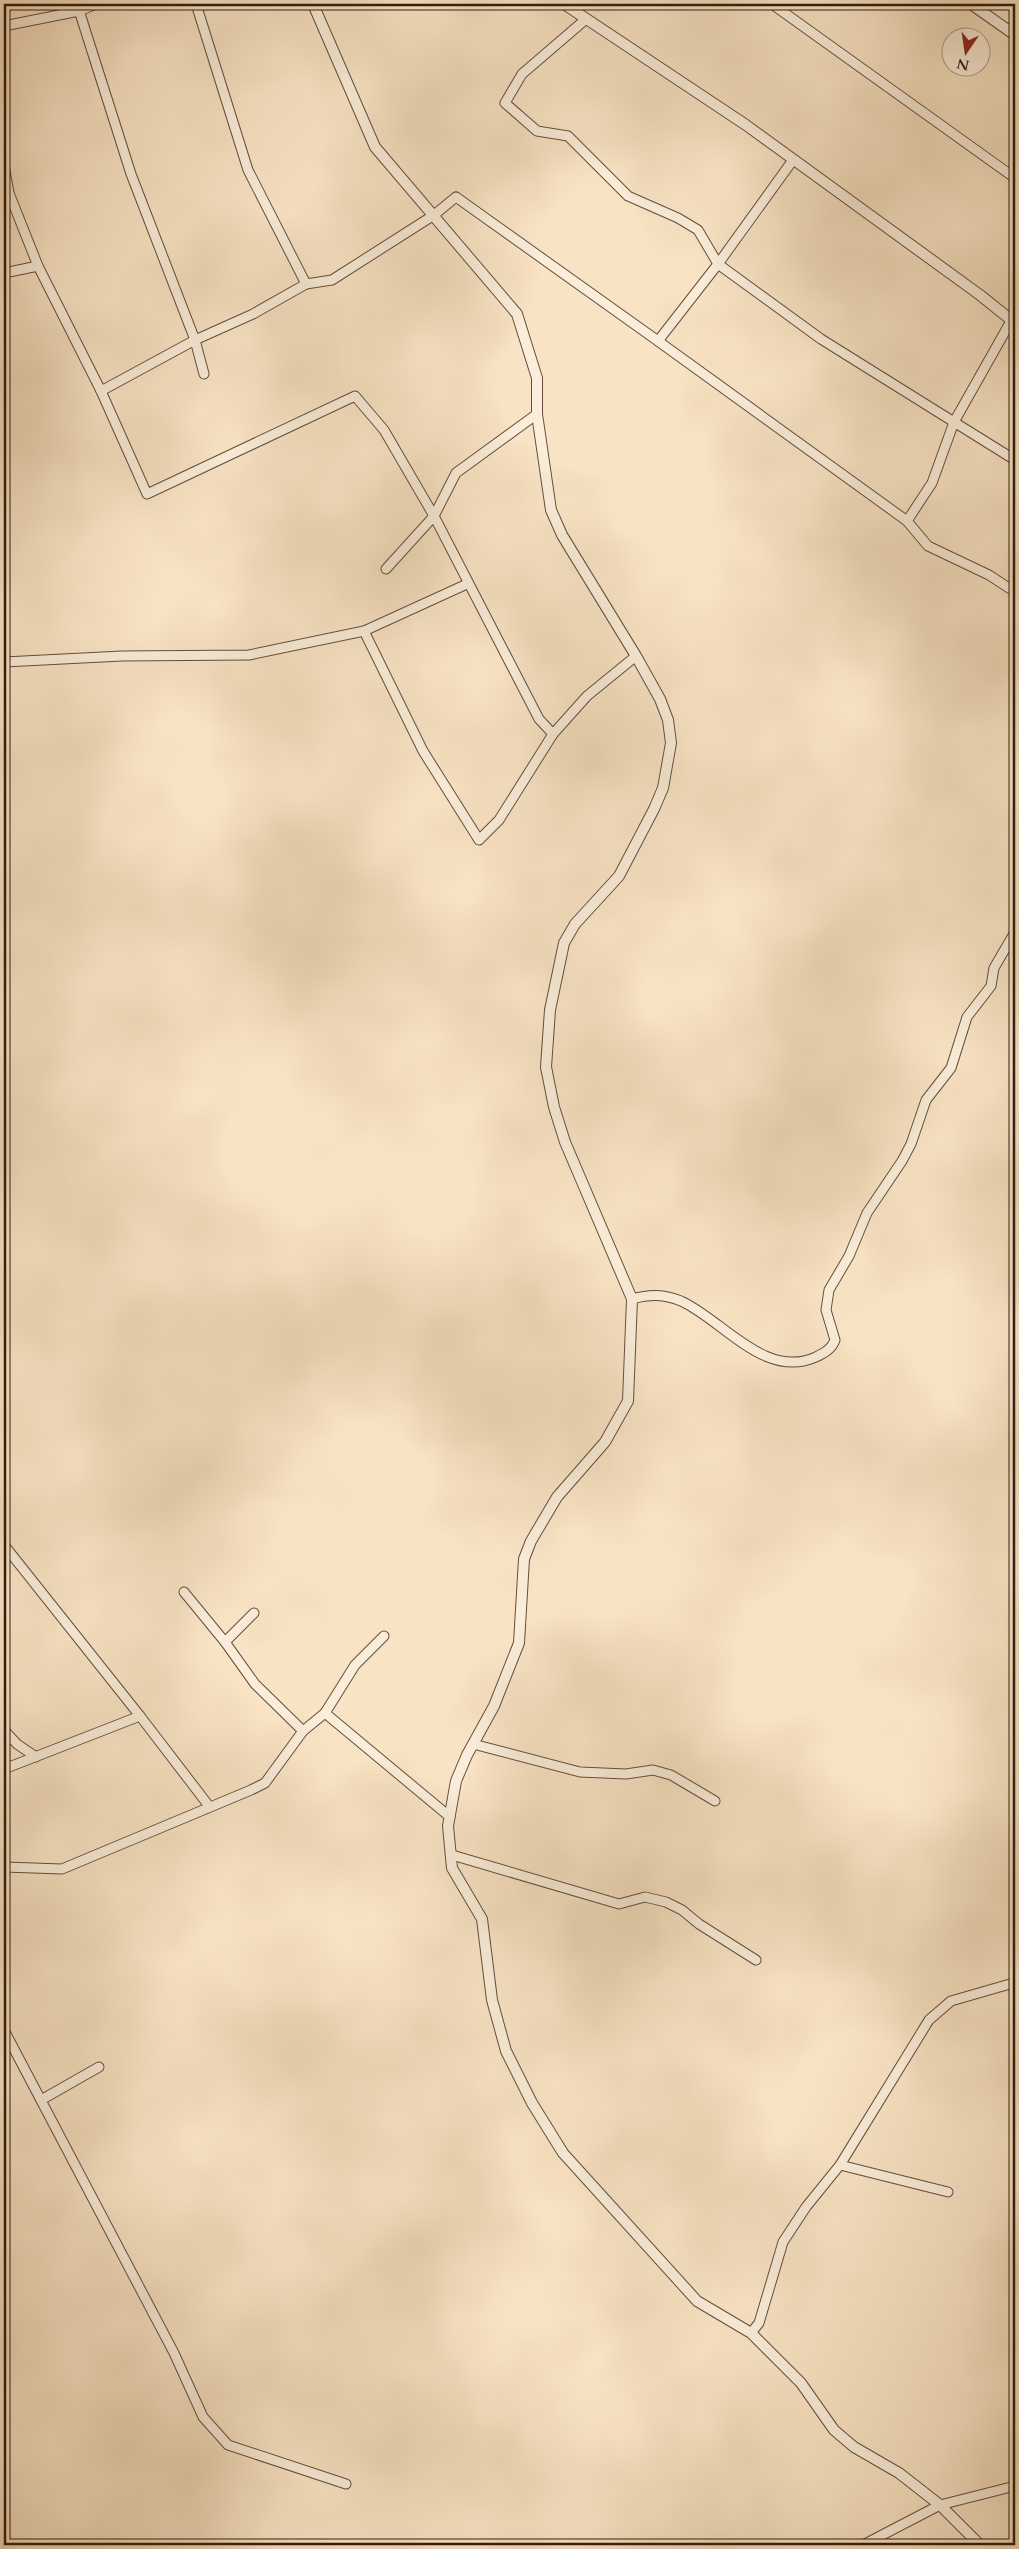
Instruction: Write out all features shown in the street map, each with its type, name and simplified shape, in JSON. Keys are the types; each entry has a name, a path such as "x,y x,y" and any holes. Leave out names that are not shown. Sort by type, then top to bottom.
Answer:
{"street":[{"path":"4,26 96,4"},
{"path":"196,4 248,170 306,284"},
{"path":"313,4 375,147 517,314 537,378 537,414 545,482 555,518 562,535 636,656 668,720 671,743 663,788 619,876 575,924 564,943 550,1010 546,1067 554,1107 565,1142 632,1299 628,1401 605,1442 558,1497 524,1558 519,1643 494,1706 473,1744 456,1781 448,1826 452,1868 482,1919 492,2000 506,2051 532,2103 563,2153 697,2301 751,2333 801,2383 834,2430 854,2447 899,2473 940,2505 980,2545"},
{"path":"564,4 746,125 1014,319 954,422 932,483 907,521"},
{"path":"772,4 1015,178"},
{"path":"971,4 1015,35"},
{"path":"78,7 131,174 195,340 204,374"},
{"path":"586,19 522,74 505,103 537,131 568,136 628,196 678,218 698,230 718,264 821,339 1015,460"},
{"path":"658,341 718,264 793,160"},
{"path":"4,165 9,193 38,266 101,391 147,494 355,396 384,430 434,516 467,584 539,719 553,734"},
{"path":"101,391 195,340 253,314 306,284 332,280 434,215 456,197 907,521 928,546 989,575 1015,592"},
{"path":"4,273 38,266"},
{"path":"386,570 434,516 456,473 537,414"},
{"path":"4,662 122,656 249,655 364,632 467,584"},
{"path":"364,632 423,751 479,840 499,820 553,734 587,696 636,656"},
{"path":"632,1299 649,1294 668,1297 681,1302 751,1348 781,1361 800,1363 831,1348 835,1340 826,1310 829,1290 849,1256 868,1213 911,1144 926,1100 951,1068 967,1017 991,986 996,964 1015,932"},
{"path":"4,1545 209,1806"},
{"path":"184,1592 225,1642 255,1684 303,1731"},
{"path":"225,1642 254,1613"},
{"path":"4,1867 62,1869 265,1782 303,1731 325,1713 355,1664 384,1636"},
{"path":"325,1713 450,1817"},
{"path":"4,1769 140,1716"},
{"path":"4,1730 17,1744 36,1757"},
{"path":"473,1744 580,1772 626,1774 653,1770 671,1775 715,1801"},
{"path":"452,1854 619,1904 645,1897 666,1902 682,1910 699,1924 756,1960"},
{"path":"751,2333 759,2323 782,2242 806,2207 840,2165 929,2020 951,2001 1010,1984"},
{"path":"4,2030 174,2353 204,2417 228,2444 346,2484"},
{"path":"41,2100 99,2067"},
{"path":"840,2165 948,2192"},
{"path":"864,2545 940,2505 1015,2486"}]}
